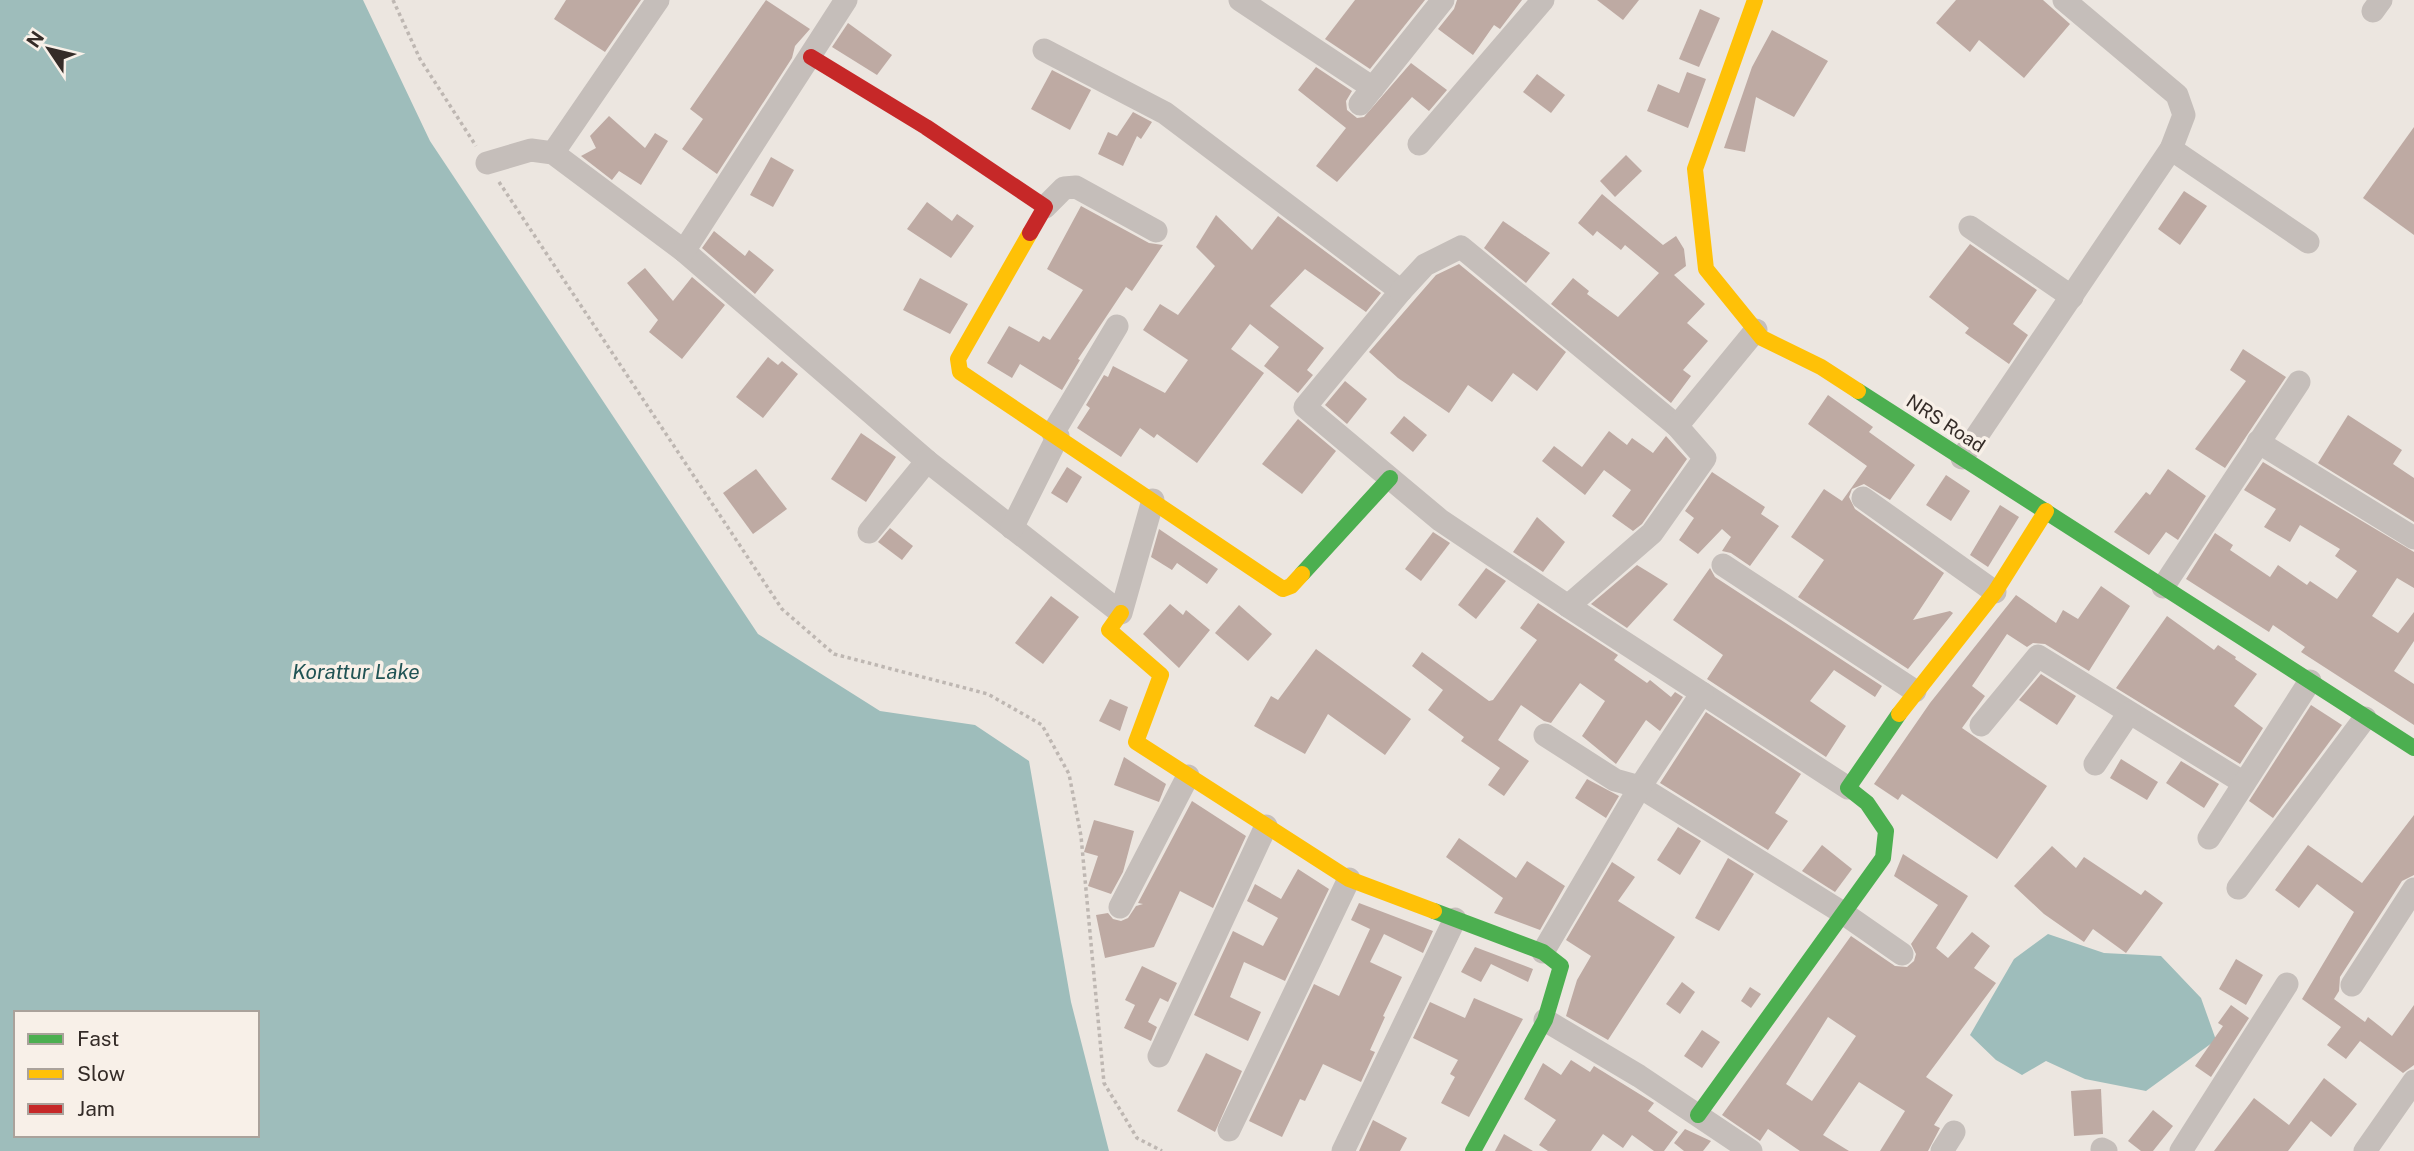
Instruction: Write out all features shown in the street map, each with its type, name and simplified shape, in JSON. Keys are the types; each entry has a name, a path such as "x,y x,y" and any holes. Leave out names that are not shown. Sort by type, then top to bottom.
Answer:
{"street":[{"path":"553,153 658,0"},
{"path":"684,251 846,0"},
{"path":"1240,0 1366,96 1443,0"},
{"path":"1419,144 1543,0"},
{"name":"NRS Road","path":"1755,0 1695,169 1706,269 1762,338 1821,367 2414,748"},
{"path":"1962,458 2171,149 2184,115 2177,95 2064,0"},
{"path":"1044,50 1165,113 1401,291"},
{"path":"811,57 926,127 1045,206"},
{"path":"2171,149 2308,242"},
{"path":"487,163 531,150 553,153 684,251 926,461 1121,613"},
{"path":"1156,231 1076,187 1064,188 1045,206 957,363 960,372 1279,586 1287,588 1391,478"},
{"path":"1969,227 2072,297"},
{"path":"1568,606 1652,533 1705,458 1677,426 1461,247 1425,265 1305,407 1440,520 1568,606 1848,788 1867,803 1886,831 1884,858 1698,1115"},
{"path":"1012,528 1056,435 1117,326"},
{"path":"1677,426 1756,330"},
{"path":"2163,587 2299,382"},
{"path":"2258,442 2414,538"},
{"path":"869,532 926,461"},
{"path":"1863,498 1995,592"},
{"path":"1153,500 1121,613 1109,630 1161,675 1136,742 1349,879 1543,953 1558,962 1562,972 1545,1020 1473,1151"},
{"path":"1848,788 1914,691 1995,592 2046,511"},
{"path":"1723,565 1914,691"},
{"path":"1981,725 2038,656 2244,783"},
{"path":"2209,838 2310,681"},
{"path":"1543,953 1640,788 1702,692"},
{"path":"2095,764 2129,713"},
{"path":"2238,888 2365,718"},
{"path":"1545,735 1615,780 1640,788 1843,913 1902,954"},
{"path":"1120,907 1188,776"},
{"path":"1159,1056 1266,826"},
{"path":"1229,1130 1349,879"},
{"path":"2352,985 2414,889"},
{"path":"1343,1151 1455,919"},
{"path":"2181,1151 2287,984"},
{"path":"1545,1020 1751,1151"},
{"path":"2365,1151 2414,1081"}],"path":[{"path":"393,0 420,59 782,609 834,654 988,694 1042,725 1069,774 1081,836 1104,1083 1137,1138 1162,1151"}],"water":[{"name":"Korattur Lake","path":"0,0 363,0 430,141 758,634 880,711 975,725 1029,761 1071,1002 1109,1151 0,1151"},
{"path":"2048,934 2104,953 2161,956 2201,998 2216,1040 2146,1091 2085,1079 2046,1061 2022,1075 1996,1060 1970,1035 2014,959"}],"building":[{"path":"566,0 641,0 605,52 554,19"},
{"path":"766,0 810,29 795,46 792,58 717,174 682,149 703,119 690,109"},
{"path":"1355,0 1425,0 1370,69 1325,39"},
{"path":"1457,0 1522,0 1500,29 1494,25 1473,55 1438,29 1454,9"},
{"path":"1597,0 1639,0 1623,20"},
{"path":"1956,0 2043,0 2070,24 2024,78 1979,40 1970,52 1936,23"},
{"path":"1700,9 1720,18 1699,67 1679,59"},
{"path":"848,23 892,55 877,75 832,47"},
{"path":"1772,30 1828,61 1794,117 1756,97 1745,152 1724,148 1752,67"},
{"path":"1411,63 1447,90 1429,111 1412,97 1337,182 1316,166 1346,128 1298,90 1316,67 1352,91 1346,101 1347,110 1357,118 1364,117"},
{"path":"1052,70 1091,90 1070,130 1031,109"},
{"path":"1687,72 1706,79 1688,128 1647,111 1658,84 1679,93"},
{"path":"1537,74 1565,95 1551,113 1523,92"},
{"path":"1133,112 1152,122 1141,139 1137,136 1123,166 1098,154 1108,132 1117,136"},
{"path":"609,116 645,148 655,133 668,141 641,185 619,171 612,180 581,156 596,148 590,136"},
{"path":"2414,127 2414,235 2363,198"},
{"path":"1626,155 1642,171 1615,197 1600,181"},
{"path":"771,157 794,170 773,207 750,195"},
{"path":"2184,191 2207,206 2180,245 2158,229"},
{"path":"1602,194 1663,245 1676,236 1684,249 1686,266 1674,275 1705,304 1687,323 1708,341 1683,370 1691,376 1671,403 1551,304 1573,278 1589,291 1587,294 1618,317 1659,273 1625,245 1621,250 1597,231 1593,236 1578,223"},
{"path":"927,202 952,221 957,214 974,226 951,258 907,229"},
{"path":"1081,206 1149,243 1163,245 1132,291 1126,287 1078,359 1080,360 1062,390 1020,364 1012,378 987,363 1009,326 1039,342 1043,336 1050,340 1083,290 1047,269"},
{"path":"1216,215 1252,250 1278,216 1381,293 1366,312 1305,269 1270,306 1324,348 1307,370 1313,375 1298,393 1264,366 1279,347 1250,324 1231,349 1264,373 1197,463 1157,434 1154,438 1140,428 1121,457 1077,428 1090,408 1086,405 1104,375 1108,377 1113,366 1165,393 1188,360 1143,330 1160,304 1178,315 1215,266 1196,247"},
{"path":"1503,221 1550,253 1526,283 1484,248"},
{"path":"714,231 745,256 749,250 774,270 755,294 702,248"},
{"path":"1970,244 2037,290 2013,324 2028,335 2009,364 1965,333 1969,328 1929,297"},
{"path":"1459,264 1566,352 1537,391 1513,373 1492,402 1468,385 1449,413 1398,378 1369,352 1436,275"},
{"path":"645,268 673,301 692,277 725,305 682,359 649,332 658,320 627,283"},
{"path":"920,278 968,304 950,334 903,310"},
{"path":"2243,349 2286,377 2225,468 2195,449 2246,381 2230,370"},
{"path":"768,357 778,365 782,361 798,374 763,418 736,397"},
{"path":"1345,381 1367,399 1347,424 1325,405"},
{"path":"1828,395 1873,427 1869,432 1915,465 1890,500 1864,484 1852,489 1849,497 1855,509 1944,573 1913,620 1950,611 1953,613 1908,669 1798,597 1824,560 1791,537 1824,489 1842,501 1867,466 1808,424"},
{"path":"2348,415 2402,450 2393,464 2414,478 2414,522 2318,463"},
{"path":"1404,416 1427,435 1413,452 1390,433"},
{"path":"1298,419 1336,451 1302,494 1262,464"},
{"path":"1609,431 1627,445 1632,438 1653,453 1666,436 1687,459 1642,524 1633,531 1612,516 1631,490 1604,470 1585,495 1542,461 1554,446 1582,467"},
{"path":"861,433 896,457 866,502 831,479"},
{"path":"2263,462 2414,552 2414,588 2397,578 2372,616 2398,633 2414,612 2414,641 2394,671 2414,684 2414,725 2301,652 2305,647 2273,625 2269,632 2186,579 2215,533 2233,545 2230,550 2270,577 2278,565 2307,585 2310,581 2337,599 2357,571 2335,556 2340,549 2300,525 2290,542 2264,527 2276,509 2244,490"},
{"path":"1067,467 1082,477 1067,503 1051,493"},
{"path":"756,469 787,509 753,534 723,493"},
{"path":"2168,469 2206,496 2178,540 2166,532 2149,555 2114,532 2146,492 2150,495"},
{"path":"1712,472 1765,507 1761,514 1779,526 1750,566 1731,553 1722,551 1731,537 1722,529 1698,554 1679,540 1694,518 1685,511"},
{"path":"1946,475 1970,491 1951,521 1926,505"},
{"path":"2000,505 2019,517 1988,567 1970,555"},
{"path":"1537,517 1565,542 1543,572 1513,552"},
{"path":"890,528 913,546 902,560 878,542"},
{"path":"1159,529 1218,569 1207,584 1177,563 1172,570 1151,557"},
{"path":"1433,532 1450,543 1421,581 1405,569"},
{"path":"1637,565 1668,584 1627,628 1591,604"},
{"path":"1486,568 1506,581 1476,619 1458,605"},
{"path":"1710,568 1715,577 1882,686 1875,697 1834,670 1810,701 1846,726 1826,757 1707,679 1723,655 1673,620"},
{"path":"2101,586 2130,606 2089,671 2045,644 2033,643 2027,647 2007,634 1972,686 1985,696 1962,728 2047,786 1997,859 1902,794 1898,800 1874,784 1930,703 2016,595 2056,623 2063,610 2078,619"},
{"path":"1051,596 1079,617 1043,664 1015,643"},
{"path":"1538,603 1618,655 1614,660 1647,683 1650,680 1671,697 1675,692 1683,697 1660,731 1646,720 1616,764 1582,736 1605,701 1580,683 1551,723 1521,705 1498,740 1529,761 1504,796 1488,785 1500,768 1461,741 1464,737 1428,710 1443,690 1412,666 1422,652 1489,701 1493,700 1537,640 1520,628"},
{"path":"1170,604 1183,615 1186,610 1210,630 1179,668 1143,634"},
{"path":"1239,605 1272,634 1248,661 1215,633"},
{"path":"2167,616 2214,650 2218,645 2257,674 2234,706 2263,728 2240,764 2116,688"},
{"path":"1316,649 1411,719 1385,755 1328,714 1305,754 1254,726 1271,696 1278,700"},
{"path":"2041,674 2076,696 2057,725 2019,700"},
{"path":"1110,699 1128,707 1120,731 1099,721"},
{"path":"2311,705 2342,725 2273,818 2249,801"},
{"path":"1706,712 1801,774 1775,813 1788,821 1768,850 1660,783"},
{"path":"1124,757 1166,784 1159,802 1114,785"},
{"path":"2121,759 2158,782 2147,800 2110,778"},
{"path":"2181,761 2219,784 2204,808 2166,783"},
{"path":"1587,779 1619,796 1606,818 1575,798"},
{"path":"1192,801 1246,836 1213,908 1180,891 1154,947 1105,958 1096,915 1108,913 1113,919 1121,921 1128,918 1136,906 1143,904 1138,903"},
{"path":"2414,815 2414,875 2402,881 2340,977 2339,991 2334,999 2365,1022 2368,1017 2392,1036 2414,1005 2414,1065 2403,1073 2360,1041 2346,1059 2327,1045 2341,1027 2302,999 2354,912 2317,884 2299,908 2275,890 2308,845 2362,883"},
{"path":"1094,820 1134,831 1123,872 1111,894 1088,886 1098,856 1084,852"},
{"path":"1678,827 1701,841 1680,875 1657,860"},
{"path":"1459,838 1516,878 1527,861 1565,886 1540,930 1494,913 1503,898 1446,857"},
{"path":"1822,845 1852,869 1835,892 1802,871"},
{"path":"2052,846 2076,868 2084,857 2141,895 2145,890 2163,903 2126,953 2093,929 2084,942 2044,914 2014,886"},
{"path":"1903,854 1968,896 1936,948 1948,958 1972,932 1990,946 1974,968 1996,983 1926,1077 1953,1095 1934,1125 1940,1128 1928,1151 1880,1151 1905,1111 1859,1082 1823,1135 1849,1151 1800,1151 1768,1129 1760,1141 1722,1115 1851,936 1895,966 1907,967 1914,961 1916,954 1911,944 1938,905 1894,876","holes":["1828,1017 1856,1036 1812,1101 1786,1084"]},
{"path":"1728,858 1754,874 1719,931 1695,918"},
{"path":"1612,862 1635,877 1618,901 1675,937 1608,1040 1566,1016 1577,980 1591,956 1566,940"},
{"path":"1298,869 1329,889 1285,981 1244,962 1230,997 1261,1012 1248,1041 1194,1015 1233,931 1263,946 1278,918 1247,901 1255,884 1281,899"},
{"path":"1359,903 1433,931 1423,953 1384,934 1370,962 1402,977 1383,1016 1385,1017 1370,1050 1375,1052 1361,1082 1323,1064 1305,1101 1300,1099 1282,1137 1249,1121 1314,984 1339,996 1370,929 1351,920"},
{"path":"1475,947 1533,969 1528,982 1491,964 1481,982 1461,972"},
{"path":"2236,959 2263,975 2246,1005 2219,989"},
{"path":"1142,966 1177,983 1168,1002 1160,998 1148,1022 1157,1027 1151,1041 1124,1028 1135,1005 1125,1000"},
{"path":"1682,982 1695,992 1680,1014 1666,1004"},
{"path":"1750,987 1761,994 1751,1008 1741,1001"},
{"path":"1474,998 1523,1019 1469,1117 1441,1103 1455,1077 1450,1074 1458,1060 1413,1038 1430,1002 1465,1018"},
{"path":"2231,1005 2249,1018 2211,1077 2195,1066 2223,1026 2218,1023"},
{"path":"1702,1030 1720,1042 1702,1068 1684,1056"},
{"path":"1206,1053 1242,1071 1215,1132 1177,1111"},
{"path":"1571,1060 1590,1072 1594,1066 1654,1103 1648,1111 1678,1132 1664,1151 1654,1151 1632,1135 1623,1148 1603,1134 1591,1151 1548,1151 1539,1145 1556,1120 1524,1099 1543,1063 1561,1075"},
{"path":"2324,1078 2357,1104 2331,1137 2311,1121 2288,1151 2214,1151 2254,1098 2289,1125"},
{"path":"2101,1089 2103,1134 2074,1136 2071,1091"},
{"path":"2153,1110 2173,1126 2153,1151 2141,1151 2128,1141"},
{"path":"1373,1120 1407,1138 1400,1151 1359,1151"},
{"path":"1685,1129 1711,1141 1703,1151 1684,1151 1674,1143"},
{"path":"1504,1134 1533,1151 1495,1151"}],"traffic: fast":[{"path":"1858,391 2414,748"},
{"path":"1302,574 1390,478"},
{"path":"1698,1115 1883,858 1886,831 1867,803 1848,788 1899,714"},
{"path":"1434,911 1543,952 1561,966 1545,1020 1473,1151"}],"traffic: slow":[{"path":"1755,0 1695,169 1706,269 1762,338 1821,367 1858,391"},
{"path":"1030,233 958,359 960,372 1283,589 1291,586 1302,574"},
{"path":"1899,714 1995,592 2046,511"},
{"path":"1121,613 1109,630 1161,675 1136,742 1349,879 1434,911"}],"traffic: jam":[{"path":"811,57 926,127 1045,207 1030,233"}]}
